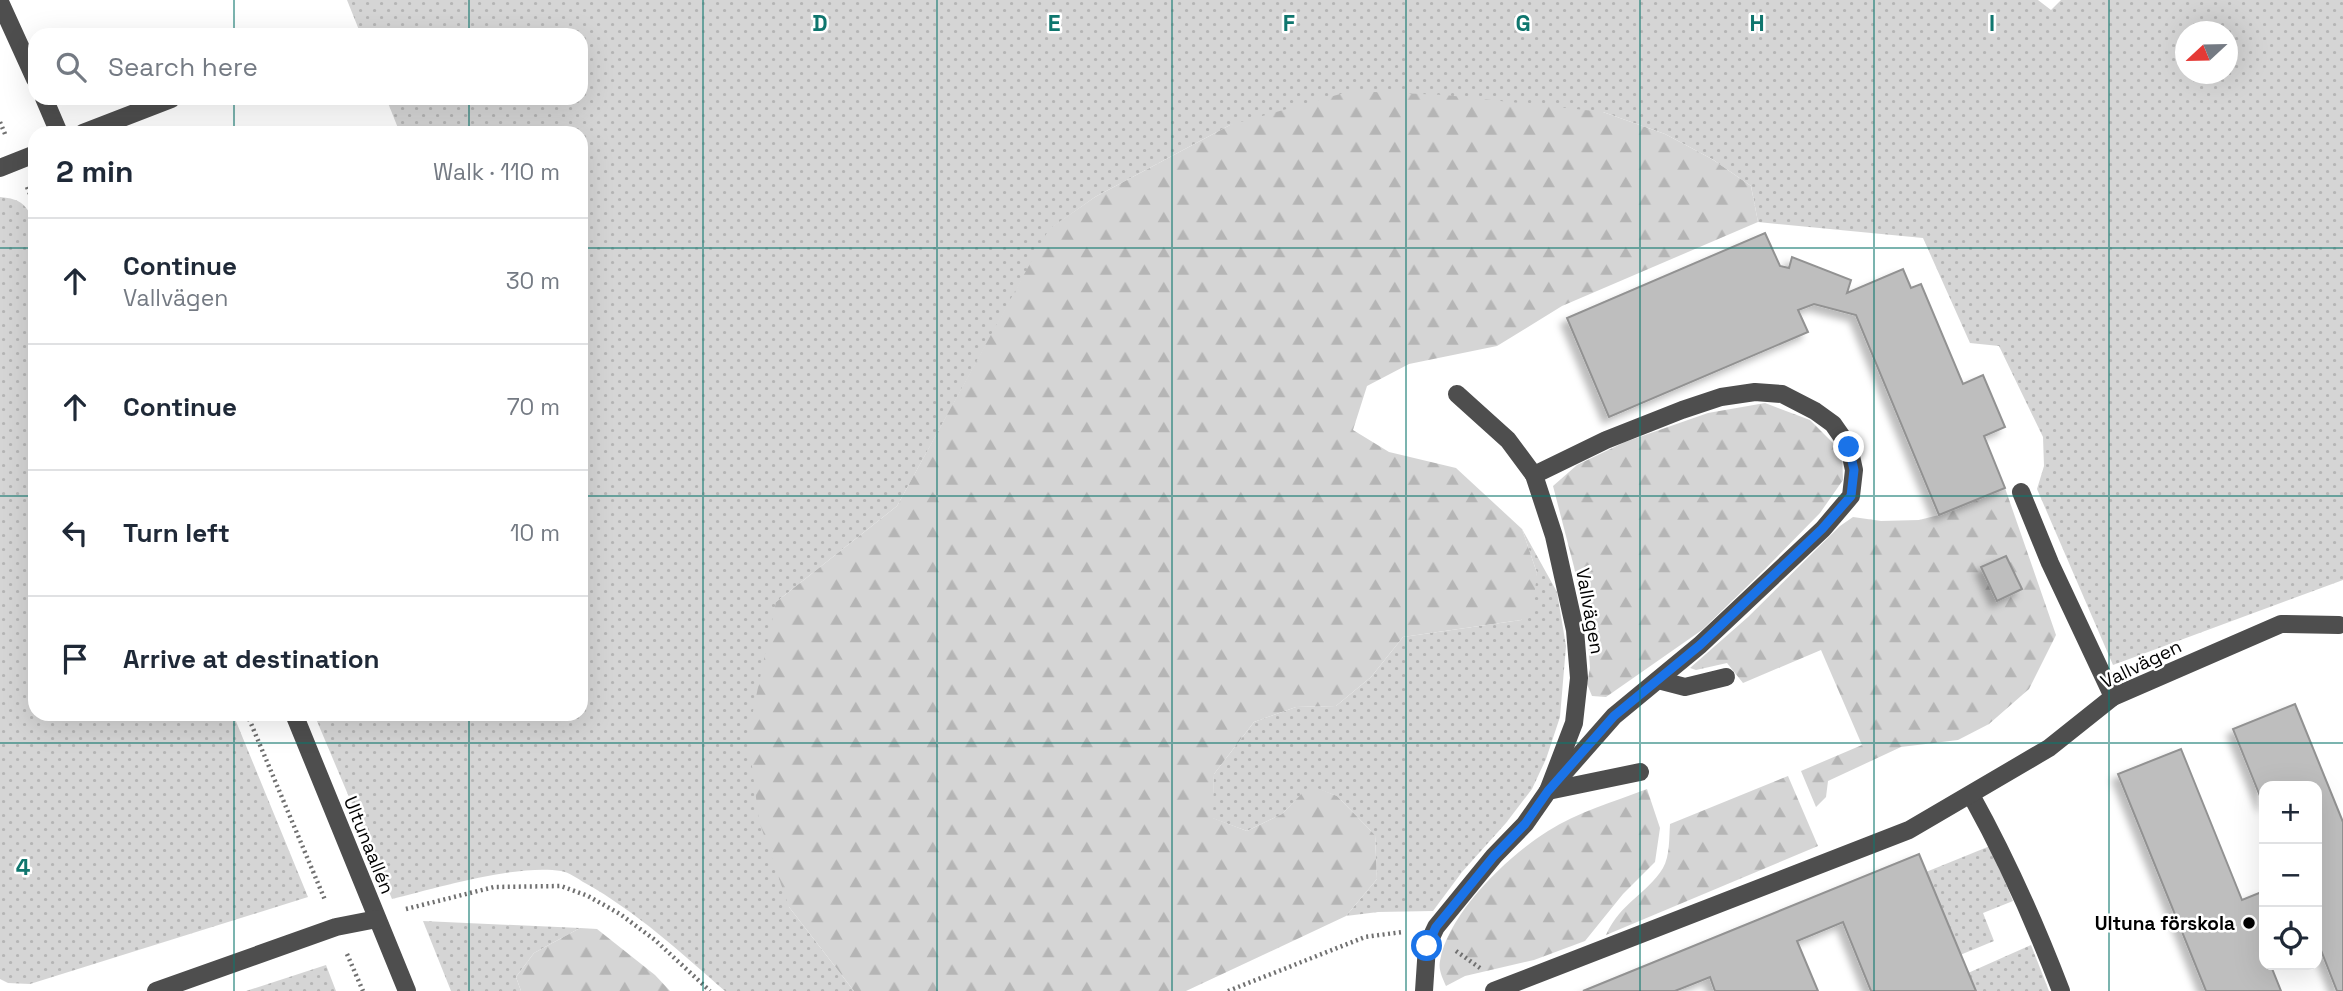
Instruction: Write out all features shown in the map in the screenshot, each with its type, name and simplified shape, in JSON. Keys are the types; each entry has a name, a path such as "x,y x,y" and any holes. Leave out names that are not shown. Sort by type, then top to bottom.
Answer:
{"street":[{"path":"0,2 28,64"},
{"path":"47,105 57,126"},
{"path":"101,126 155,105"},
{"path":"0,168 28,157"},
{"path":"1534,475 1606,440 1682,410 1721,397 1755,392 1782,394 1833,424 1849,447 1854,470 1851,496 1822,529 1700,645 1614,716 1548,791"},
{"name":"Vallvägen","path":"1424,991 1427,946 1436,927 1494,856 1525,824 1548,791 1574,723 1579,678 1575,630 1554,536 1534,475 1508,440 1457,394"},
{"path":"2021,492 2050,562 2113,697"},
{"name":"Vallvägen","path":"1498,990 1909,830 2049,748 2113,697 2281,624 2342,626"},
{"path":"1658,680 1685,687 1726,677"},
{"name":"Ultunaallén","path":"297,721 407,991"},
{"path":"1548,791 1640,772"},
{"path":"1971,795 2001,849 2061,991"},
{"path":"156,991 336,927 377,919"}],"path":[{"path":"250,721 363,991"},
{"path":"377,919 420,905 494,887 561,886 588,896 620,914 655,940 710,991"},
{"path":"1228,991 1365,937 1436,927"},
{"path":"1427,946 1459,951 1498,990"}],"green space":[{"path":"347,0 2038,0 2051,10 2061,0 2343,0 2343,580 2113,665 2037,489 2044,466 2043,437 1999,346 1970,343 1923,238 1758,222 1751,186 1712,159 1665,134 1603,112 1230,125 1095,197 1050,229 897,506 776,602 789,907 854,991 725,991 640,920 604,894 564,872 543,870 500,874 392,899 317,721 588,721 588,126 397,126 389,105 588,105 588,28 358,28"},
{"path":"1351,91 1445,95 1603,112 1665,134 1712,159 1751,186 1758,222 1562,306 1497,346 1409,364 1367,386 1353,430 1389,452 1456,468 1522,529 1537,573 1533,606 1521,620 1403,637 1371,677 1336,706 1296,707 1254,722 1214,774 1213,818 1247,831 1282,814 1310,785 1337,796 1375,835 1377,879 1346,916 1186,991 854,991 789,907 759,821 748,735 776,602 897,506 1049,229 1095,197 1230,125"},
{"path":"0,197 19,201 28,211 28,721 236,721 308,897 30,984 8,983 0,979"},
{"path":"1765,403 1810,420 1842,452 1843,480 1820,513 1702,630 1606,697 1592,696 1587,684 1590,668 1587,626 1553,486 1577,465 1625,442 1708,413"},
{"path":"2005,488 2056,635 2029,689 1989,724 1958,740 1901,747 1828,781 1826,797 1816,807 1801,771 1862,745 1821,650 1743,683 1727,663 1696,670 1690,668 1748,617 1840,526 1853,517 1881,521 1919,520 1939,515"},
{"path":"1522,529 1557,592 1566,646 1560,717 1546,759 1532,789 1433,911 1378,912 1346,916 1377,879 1375,835 1337,796 1310,786 1282,814 1247,831 1212,818 1214,774 1254,722 1296,707 1336,706 1371,677 1403,637 1521,620 1537,573"},
{"path":"1788,776 1818,846 1606,935 1619,914 1663,868 1668,852 1670,824"},
{"path":"1647,789 1660,828 1655,862 1623,894 1585,941 1534,960 1465,976 1446,986 1440,964 1445,943 1467,905 1498,870 1559,824"},
{"path":"1990,846 2013,901 1983,913 1994,941 1960,955 1926,872"},
{"path":"423,921 580,928 534,953 516,977 521,991 451,991"},
{"path":"580,928 597,929 655,975 670,991 521,991 516,977 534,953"},
{"path":"2031,945 2049,991 1976,991 1968,973"},
{"path":"326,965 336,991 246,991"}],"building":[{"path":"1765,233 1780,266 1789,268 1792,257 1851,280 1847,293 1903,269 1911,288 1921,284 1963,384 1983,375 2005,427 1984,436 2005,488 1939,515 1856,315 1814,304 1798,310 1808,332 1609,417 1567,318"},
{"path":"2006,556 2022,589 1997,601 1981,567"},
{"path":"2295,704 2343,822 2343,991 2337,991 2322,953 2322,781 2259,781 2259,794 2233,729"},
{"path":"2181,749 2242,900 2259,893 2259,970 2273,970 2281,991 2206,991 2118,774"},
{"path":"1919,854 1976,991 1871,991 1843,922 1797,941 1818,991 1715,991 1710,977 1675,991 1583,991"}],"place":[{"name":"Ultuna förskola","path":"2249,923"}],"route":[{"path":"1427,946 1436,927 1494,856 1525,824 1582,750 1614,716 1700,645 1822,529 1851,496 1854,470 1849,447"}]}
